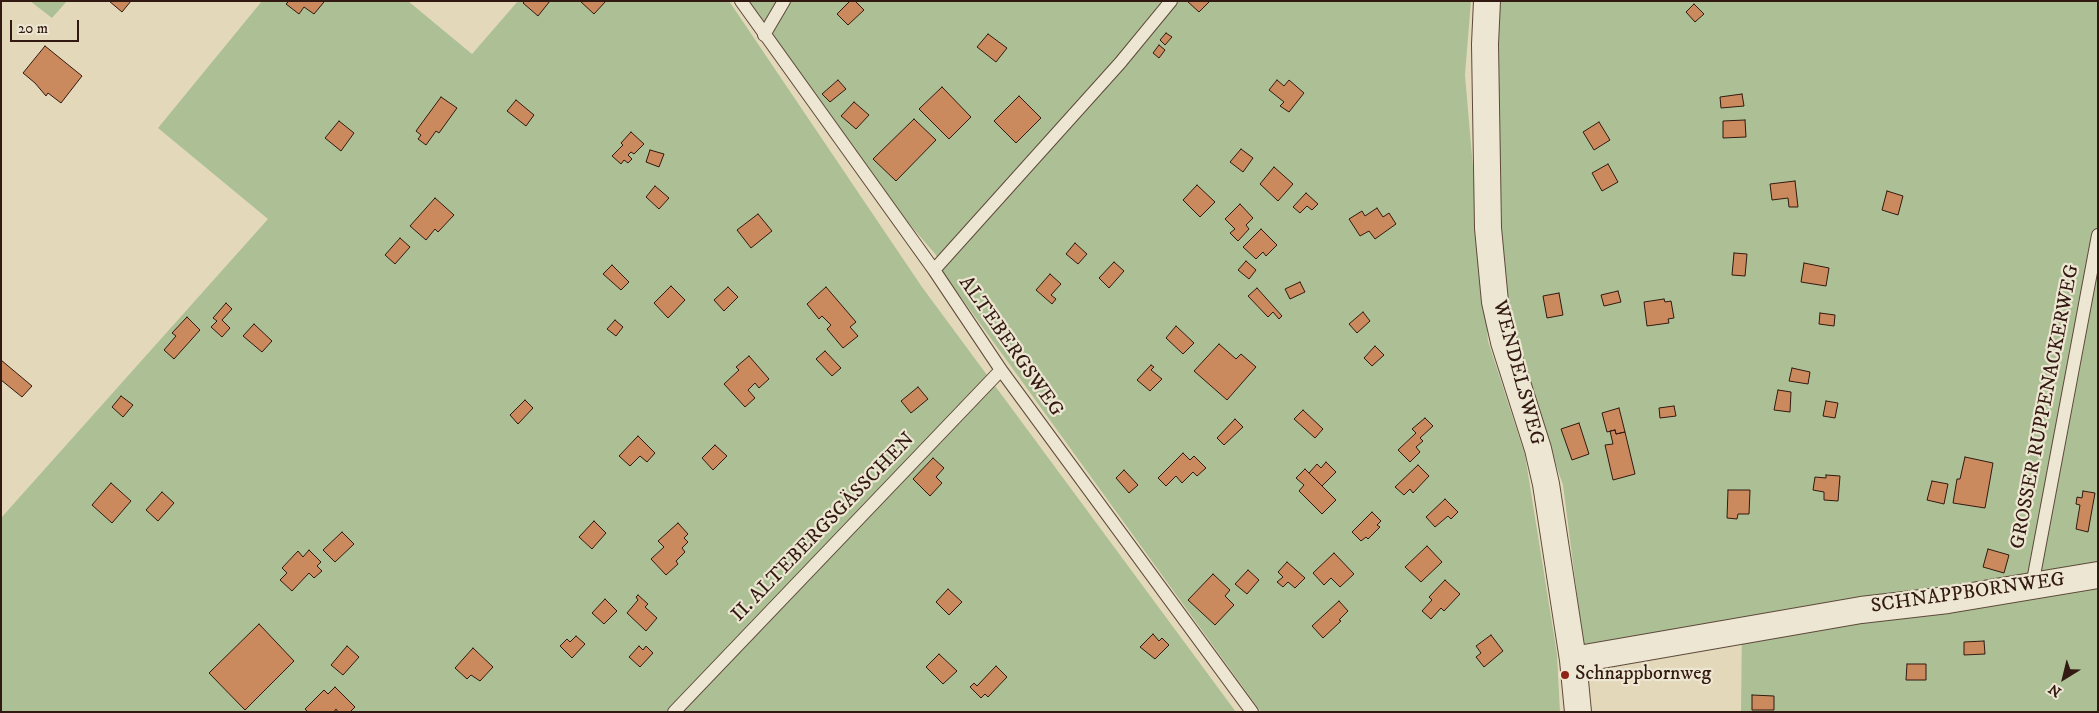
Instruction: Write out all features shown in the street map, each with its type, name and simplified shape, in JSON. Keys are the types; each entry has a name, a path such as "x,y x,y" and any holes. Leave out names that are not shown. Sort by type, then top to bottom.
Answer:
{"street":[{"name":"WENDELSWEG","path":"1487,1 1484,44 1488,228 1496,302 1504,342 1538,448 1546,484 1573,660 1578,712"},
{"name":"SCHNAPPBORNWEG","path":"1573,660 1861,610 1948,600 2098,575"}],"lane":[{"name":"ALTEBERGSWEG","path":"741,1 934,270 1001,370 1252,712"},
{"path":"764,34 784,1"},
{"path":"934,270 1120,63 1170,1"},
{"name":"GROSSER RUPPENACKERWEG","path":"2032,586 2098,235"},
{"name":"II. ALTEBERGSGÄSSCHEN","path":"674,712 1001,370"}],"green space":[{"path":"30,1 67,1 52,18"},
{"path":"262,1 408,1 472,54 518,1 729,1 922,287 1236,712 1,712 1,518 268,219 158,128"},
{"path":"742,1 1471,1 1465,75 1488,341 1525,455 1557,654 1560,712 1261,712 942,271 936,255 850,155"},
{"path":"1499,1 2098,1 2098,712 1741,712 1742,623 1584,649 1563,485 1513,343 1503,271 1497,38"}],"building":[{"path":"109,1 131,1 122,12"},
{"path":"289,1 324,2 314,14 304,7 299,14 286,4"},
{"path":"525,1 550,1 538,16 523,3"},
{"path":"580,1 606,1 594,14"},
{"path":"850,1 855,1 864,10 848,25 837,14"},
{"path":"1187,1 1210,1 1199,12"},
{"path":"1694,4 1704,14 1695,22 1686,12"},
{"path":"1166,33 1172,37 1165,45 1160,40"},
{"path":"988,34 1007,48 996,62 977,47"},
{"path":"1159,45 1165,50 1159,58 1153,53"},
{"path":"45,46 82,76 61,103 48,93 46,96 23,73"},
{"path":"838,80 846,89 830,102 822,94"},
{"path":"1277,80 1284,86 1289,80 1304,93 1289,112 1280,106 1284,102 1269,90"},
{"path":"942,87 971,117 949,139 919,109"},
{"path":"1742,94 1744,106 1721,108 1720,97"},
{"path":"1019,96 1041,118 1016,143 994,121"},
{"path":"441,97 457,108 439,133 436,131 426,145 418,139 421,135 416,131"},
{"path":"516,100 534,115 526,126 507,111"},
{"path":"854,102 869,115 856,129 841,116"},
{"path":"914,119 936,140 896,181 873,159"},
{"path":"1745,120 1746,137 1723,138 1723,121"},
{"path":"339,121 354,133 341,151 325,138"},
{"path":"1599,122 1610,140 1594,150 1583,132"},
{"path":"631,132 644,144 634,154 631,152 628,155 632,159 628,163 624,160 621,164 612,156 623,145 621,143"},
{"path":"1241,149 1253,158 1243,172 1230,162"},
{"path":"650,150 664,154 659,167 646,162"},
{"path":"1608,164 1618,182 1602,191 1592,173"},
{"path":"1274,167 1293,184 1278,201 1260,184"},
{"path":"1795,181 1798,207 1789,207 1788,198 1772,200 1770,184"},
{"path":"1197,185 1215,202 1200,217 1183,200"},
{"path":"655,186 669,198 659,209 646,197"},
{"path":"1887,191 1903,196 1898,215 1882,210"},
{"path":"1306,193 1318,204 1312,210 1307,206 1300,213 1293,207"},
{"path":"435,198 454,215 438,232 435,229 426,240 410,226"},
{"path":"1240,204 1253,218 1246,225 1249,229 1238,241 1230,233 1235,229 1225,219"},
{"path":"1377,208 1383,217 1389,213 1396,224 1375,239 1369,231 1360,236 1349,219 1362,211 1365,216"},
{"path":"758,214 772,231 751,248 737,230"},
{"path":"1261,229 1277,245 1266,256 1263,252 1256,259 1243,247"},
{"path":"400,238 410,247 395,264 385,255"},
{"path":"1075,243 1087,254 1078,264 1066,254"},
{"path":"1734,253 1747,254 1745,276 1732,275"},
{"path":"1246,261 1256,270 1249,279 1238,270"},
{"path":"1114,262 1124,271 1109,288 1099,278"},
{"path":"1804,263 1829,268 1826,286 1801,282"},
{"path":"612,265 629,282 621,290 603,274"},
{"path":"1050,274 1061,284 1051,295 1056,299 1052,304 1036,290"},
{"path":"1300,282 1305,292 1290,299 1285,289"},
{"path":"671,286 685,300 668,318 654,303"},
{"path":"728,287 738,297 724,311 714,300"},
{"path":"826,287 856,322 850,327 858,336 843,348 827,329 831,325 822,316 819,319 807,304"},
{"path":"1257,288 1282,316 1279,319 1273,312 1268,317 1248,296"},
{"path":"1618,291 1621,302 1604,306 1601,295"},
{"path":"1559,293 1563,315 1547,318 1543,296"},
{"path":"1664,299 1665,302 1671,301 1674,318 1668,319 1669,323 1647,326 1644,302"},
{"path":"226,303 232,309 222,320 230,328 222,337 211,327 217,321 213,318"},
{"path":"1363,312 1370,321 1357,333 1349,324"},
{"path":"1820,313 1835,315 1834,326 1819,324"},
{"path":"187,317 200,330 174,359 164,350 176,336 172,333"},
{"path":"615,320 623,327 616,336 607,329"},
{"path":"254,324 272,341 262,352 243,336"},
{"path":"1176,326 1194,343 1183,354 1166,338"},
{"path":"1219,344 1236,359 1241,354 1256,367 1227,400 1194,371"},
{"path":"1375,346 1384,355 1372,366 1364,358"},
{"path":"825,351 841,368 832,376 816,359"},
{"path":"749,356 769,379 759,388 755,383 748,390 755,398 745,407 724,384 739,370 736,367"},
{"path":"1,360 32,386 22,397 1,380"},
{"path":"1151,365 1154,367 1151,370 1162,379 1150,391 1137,380"},
{"path":"1792,368 1810,372 1808,384 1789,381"},
{"path":"918,387 928,399 911,413 901,401"},
{"path":"1778,390 1791,392 1790,412 1774,410"},
{"path":"121,396 133,405 123,417 112,407"},
{"path":"525,400 533,408 518,424 510,415"},
{"path":"1826,401 1838,403 1835,418 1823,416"},
{"path":"1674,406 1676,416 1660,418 1659,408"},
{"path":"1619,408 1625,432 1616,434 1615,430 1607,432 1602,413"},
{"path":"1303,410 1323,429 1315,438 1294,419"},
{"path":"1425,418 1433,426 1420,438 1423,441 1416,447 1420,452 1410,462 1398,450 1416,433 1412,429"},
{"path":"1235,419 1243,427 1224,445 1217,438"},
{"path":"1579,423 1589,454 1572,460 1561,429"},
{"path":"1615,430 1616,434 1625,432 1635,474 1613,480 1605,445 1613,444 1610,431"},
{"path":"638,436 655,453 647,462 640,456 630,466 619,456"},
{"path":"715,445 727,456 713,470 702,458"},
{"path":"1183,453 1190,460 1194,456 1206,468 1197,476 1193,472 1182,483 1176,476 1166,486 1158,478"},
{"path":"1965,457 1993,463 1985,508 1953,503 1957,479 1960,479"},
{"path":"933,458 944,468 936,477 942,483 930,496 913,479"},
{"path":"1326,462 1336,472 1322,486 1309,473 1317,464 1321,468"},
{"path":"1418,465 1429,476 1413,493 1410,489 1404,495 1395,487"},
{"path":"1305,469 1336,500 1322,514 1299,491 1304,485 1296,478"},
{"path":"1124,470 1138,485 1129,493 1116,478"},
{"path":"1826,475 1840,476 1838,501 1824,500 1824,492 1813,490 1815,477 1826,478"},
{"path":"1932,481 1948,484 1944,504 1927,500"},
{"path":"111,483 131,501 112,523 92,505"},
{"path":"1728,490 1750,490 1749,514 1738,514 1737,519 1727,518"},
{"path":"2083,491 2095,493 2088,532 2076,529 2080,505 2076,504 2077,497 2082,498"},
{"path":"162,492 174,503 158,521 146,510"},
{"path":"1445,499 1458,512 1451,519 1448,516 1435,527 1426,517"},
{"path":"1372,512 1381,521 1377,525 1380,527 1368,539 1366,537 1361,541 1352,532"},
{"path":"594,521 606,533 592,549 579,537"},
{"path":"678,523 688,534 684,538 688,542 682,548 685,552 676,561 678,564 666,575 651,559 664,547 658,541"},
{"path":"342,532 354,544 335,562 323,550"},
{"path":"1427,546 1442,562 1421,582 1405,567"},
{"path":"1988,549 2009,555 2004,573 1983,567"},
{"path":"309,550 321,562 317,566 322,571 314,578 309,573 292,591 280,580 287,573 282,568 298,551 303,557"},
{"path":"1334,553 1354,574 1340,587 1331,578 1324,585 1313,573"},
{"path":"1287,562 1305,578 1295,588 1288,582 1283,587 1277,582 1283,577 1278,572"},
{"path":"1248,570 1259,580 1247,594 1235,584"},
{"path":"1213,574 1230,590 1225,596 1234,605 1215,625 1188,600"},
{"path":"1445,580 1460,594 1444,611 1441,608 1431,619 1422,611 1432,600 1429,597"},
{"path":"948,589 962,602 949,615 936,602"},
{"path":"638,595 648,604 645,607 657,618 646,631 627,613 638,600 636,597"},
{"path":"605,599 617,611 604,624 592,613"},
{"path":"1339,601 1348,611 1339,620 1341,621 1323,638 1312,626"},
{"path":"259,624 294,661 245,710 209,673"},
{"path":"1153,634 1159,641 1162,638 1169,645 1155,659 1140,647"},
{"path":"1491,635 1503,651 1484,667 1476,657 1481,653 1476,646"},
{"path":"576,636 585,644 572,658 560,646 567,639 570,642"},
{"path":"1984,641 1985,654 1964,655 1964,642"},
{"path":"347,646 359,657 343,675 331,665"},
{"path":"639,646 643,650 646,646 653,653 640,667 629,657"},
{"path":"473,648 493,667 480,681 471,675 467,679 455,668"},
{"path":"939,654 957,671 943,684 926,667"},
{"path":"1907,664 1926,664 1926,680 1906,680"},
{"path":"996,666 1007,677 988,697 985,694 981,698 970,687 974,683 977,686"},
{"path":"335,687 355,707 350,712 338,712 336,709 334,712 308,712 305,709 324,690 328,694"},
{"path":"1752,695 1774,696 1774,710 1752,710"}],"place":[{"name":"Schnappbornweg","path":"1565,675"}]}
